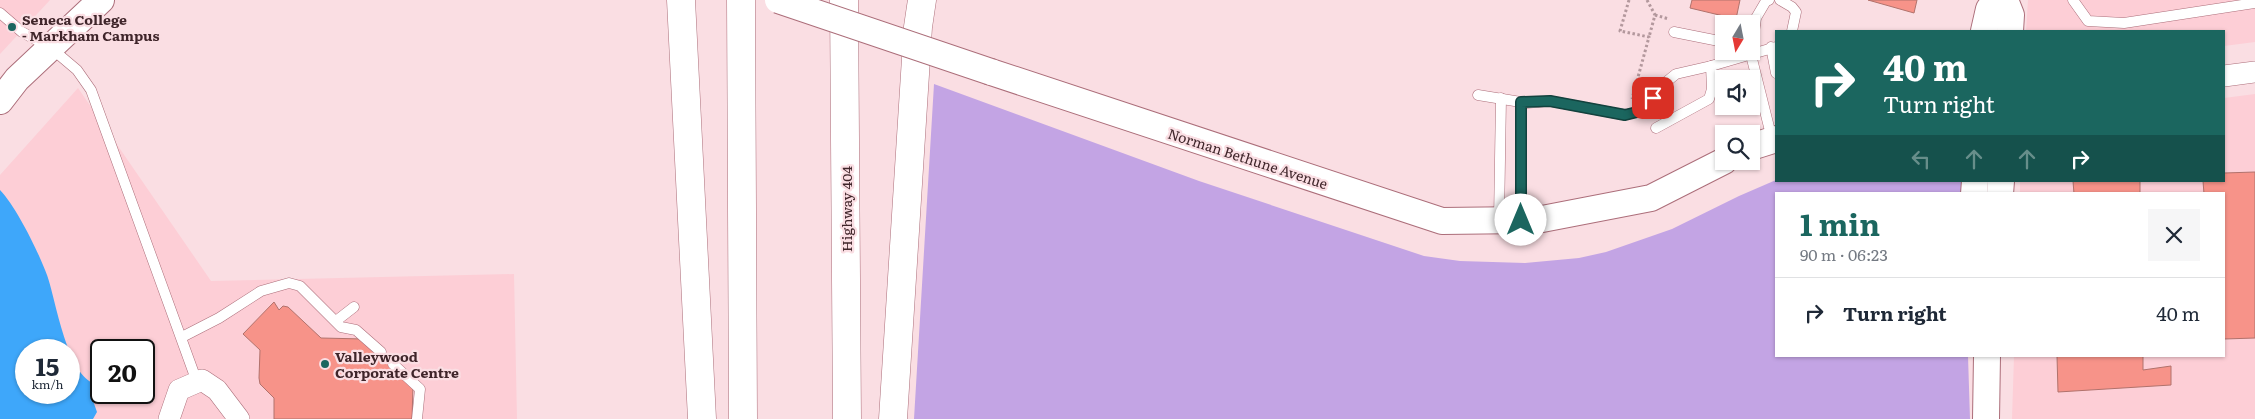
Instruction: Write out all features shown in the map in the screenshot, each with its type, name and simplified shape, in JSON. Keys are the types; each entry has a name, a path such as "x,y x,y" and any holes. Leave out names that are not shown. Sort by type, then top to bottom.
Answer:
{"highway":[{"path":"681,0 702,419"},
{"path":"685,0 686,73"},
{"path":"741,0 743,419"},
{"name":"Highway 404","path":"844,0 847,419"},
{"path":"894,419 916,47 922,0"}],"street":[{"path":"0,101 17,79 101,0"},
{"name":"Norman Bethune Avenue","path":"778,0 1442,221 1537,220 1651,198 1715,166"},
{"path":"1984,30 1989,9 1996,0"},
{"path":"2005,0 2011,15 2010,30"},
{"path":"2225,76 2255,72"},
{"path":"1986,419 1988,357"},
{"path":"169,419 179,390 202,380 217,390 239,419"}],"lane":[{"path":"1758,15 1766,1 1769,0"},
{"path":"1780,0 1792,7 1796,12 1792,30"},
{"path":"2073,0 2088,21 2124,23 2255,3"},
{"path":"0,13 22,32 51,48 77,70 91,90 197,382"},
{"path":"1674,32 1715,40"},
{"path":"1760,52 1774,47 1775,60"},
{"path":"1478,95 1521,102 1550,101 1625,115 1645,110 1660,87 1676,74 1711,66 1724,60"},
{"path":"1753,60 1767,142"},
{"path":"1656,128 1709,99 1712,89 1711,66"},
{"path":"1500,98 1510,220"},
{"path":"1510,220 1521,102"},
{"path":"182,337 240,306 261,291 289,283 300,286 341,327 356,330 380,352"},
{"path":"336,321 354,307"},
{"path":"393,364 420,389 417,419"}],"path":[{"path":"1629,0 1620,31 1649,37"},
{"path":"1634,112 1632,98 1655,15 1647,0"}],"shaded area":[{"name":"Seneca College - Markham Campus","path":"0,0 50,0 0,54"},
{"path":"2028,0 2255,0 2255,42 2225,46 2225,30 2026,30"},
{"path":"934,84 1199,181 1424,256 1460,261 1525,263 1579,258 1606,252 1672,229 1775,180 1775,182 1963,182 1964,192 1775,192 1775,357 1968,357 1970,419 914,419"},
{"path":"78,88 211,281 514,274 517,419 0,419 0,175"},
{"path":"2255,94 2255,419 2012,419 2014,357 2225,357 2225,192 2020,192 2020,182 2225,182 2225,98"}],"water":[{"path":"0,190 20,218 33,242 47,275 65,339 15,339 15,404 80,404 80,371 90,380 90,404 94,404 97,412 93,419 0,419"}],"building":[{"path":"1692,0 1740,0 1737,15 1719,15 1690,8"},
{"path":"1868,0 1917,0 1914,13"},
{"path":"2255,172 2255,338 2225,339 2225,192 2204,192 2203,182 2225,182 2225,173"},
{"path":"2073,182 2140,182 2140,192 2074,192"},
{"name":"Valleywood Corporate Centre","path":"274,302 279,310 283,306 288,307 321,338 364,339 413,385 412,419 274,419 274,398 260,384 260,350 243,334"},
{"path":"2057,357 2143,357 2143,370 2171,366 2171,385 2058,392"}],"place":[{"name":"Seneca College - Markham Campus","path":"12,27"},
{"name":"Valleywood Corporate Centre","path":"325,364"}],"route":[{"path":"1521,220 1521,102 1550,101 1625,115 1645,110 1653,98"}]}
